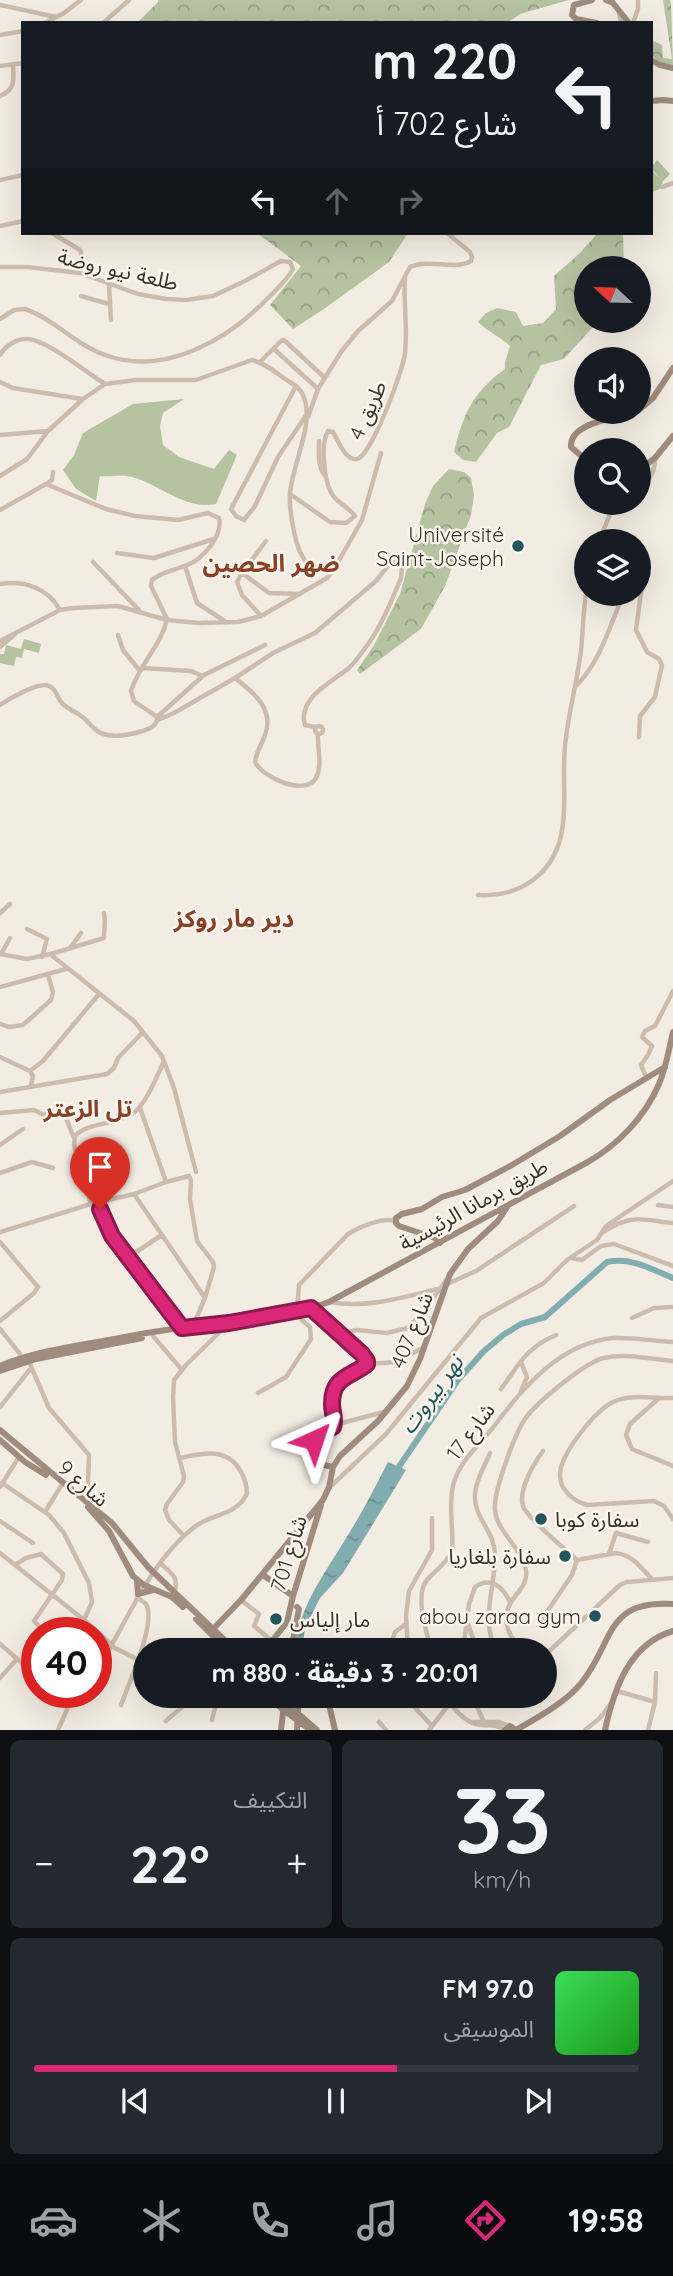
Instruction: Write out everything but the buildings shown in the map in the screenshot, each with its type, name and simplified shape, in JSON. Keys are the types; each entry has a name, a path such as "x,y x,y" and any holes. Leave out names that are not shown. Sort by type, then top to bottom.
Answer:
{"street":[{"path":"68,0 79,2"},
{"path":"105,21 129,0"},
{"path":"586,21 576,19 572,15 574,5 592,0"},
{"path":"606,0 615,5 629,21"},
{"path":"632,21 638,9 638,0"},
{"path":"49,21 79,2"},
{"path":"0,5 56,17"},
{"path":"615,5 620,21"},
{"path":"0,35 21,31"},
{"path":"653,61 673,68"},
{"path":"0,66 21,64"},
{"path":"0,96 13,86 13,66"},
{"path":"653,101 673,101"},
{"path":"0,180 21,175"},
{"path":"662,187 673,183"},
{"path":"0,226 21,221"},
{"path":"55,235 80,250 83,259 80,273"},
{"path":"333,571 310,565 301,556 290,510 291,480 307,416 318,389 348,342 392,301 408,270 416,265 460,265 471,261 470,253 449,235"},
{"name":"طلعة نيو روضة","path":"0,267 80,273 138,294 166,299 202,299 245,281 281,261 290,262 293,269 256,312 223,337 190,352 162,358 136,360 102,354 25,309 14,310 0,319"},
{"name":"طريق 4","path":"326,477 326,433 333,432 351,458 362,457 373,441 401,371 407,338 405,277"},
{"path":"109,284 111,320"},
{"path":"81,296 109,304"},
{"path":"0,355 15,342 29,339 50,348 105,384"},
{"path":"260,362 282,340 286,340 325,378"},
{"path":"274,349 318,389"},
{"path":"0,476 27,459 48,430 83,399 105,384 125,380 196,380 249,361 260,362 296,386 302,394 307,416 272,467 252,512 244,520 239,519 231,509 296,386"},
{"path":"651,399 673,368"},
{"path":"0,382 25,391 83,399"},
{"path":"574,450 571,447 571,439 577,430 596,424"},
{"path":"0,435 48,430"},
{"path":"36,432 40,441"},
{"path":"651,461 673,436"},
{"path":"290,494 330,522 341,524 349,522 355,516 331,494 321,469 319,441"},
{"path":"0,641 60,610 118,606 167,620 198,623 250,620 261,616 324,581 333,571 362,520 381,453"},
{"path":"651,477 655,458"},
{"path":"0,509 52,480 53,472"},
{"path":"46,484 106,509 135,516 178,520 212,514 220,521 215,539 195,560 155,577 151,582 167,620 159,643 132,687 131,696 157,719"},
{"path":"0,501 10,503"},
{"path":"117,553 154,558 215,539"},
{"path":"261,616 239,589 237,582 267,541"},
{"path":"93,562 140,611"},
{"path":"157,719 174,713 273,653 315,633 376,581 391,562 399,563 402,567 401,579 368,645 349,667 314,695 305,710 305,724 320,726 323,730 318,734 320,762 316,777 310,785 295,786 263,772 255,762 267,729 265,708 254,694 235,678"},
{"path":"185,566 197,603 226,622"},
{"path":"242,573 269,593 301,594"},
{"path":"0,584 17,583 36,587 55,602 60,610"},
{"path":"478,895 500,894 529,883 545,869 561,843 565,746 581,652 585,606"},
{"path":"575,688 591,667 619,606"},
{"path":"639,606 636,630 647,652 659,659 662,665 655,697 640,716 639,737"},
{"path":"0,647 15,634"},
{"path":"118,635 123,650 141,670 191,671 202,676"},
{"path":"0,705 39,685 48,685 53,688 62,704 103,734 111,736 135,733 153,726 202,676 265,645"},
{"path":"0,913 10,904"},
{"path":"10,938 0,954 27,959 42,957 104,939 104,913"},
{"path":"27,929 47,939 42,957"},
{"path":"70,948 81,933"},
{"path":"50,954 134,1021 164,1061 196,1171"},
{"path":"0,987 67,969"},
{"path":"0,1024 9,1027 23,1025 51,1000 53,992 48,975"},
{"path":"647,1079 641,1065 652,1046 643,1038 643,1034 655,1026 673,990"},
{"path":"30,1071 43,1061 99,993"},
{"path":"0,1091 90,1078 107,1073 114,1069 118,1058 143,1032"},
{"name":"طريق برمانا الرئيسية","path":"226,1323 311,1308 329,1302 600,1155 615,1144 651,1100 665,1067 673,1032"},
{"path":"1,1058 30,1071 33,1076 31,1085"},
{"path":"74,1139 80,1132 123,1119 140,1107 164,1061"},
{"path":"395,1221 399,1215 422,1209 437,1199 480,1183 512,1165 665,1067"},
{"path":"140,1107 166,1182"},
{"path":"0,1113 34,1110 52,1114 64,1111 91,1204"},
{"path":"0,1145 23,1129"},
{"path":"0,1173 32,1162 52,1168"},
{"path":"0,1231 91,1204 134,1195 184,1176 190,1177 190,1199 197,1241 214,1267 193,1325"},
{"path":"213,1629 262,1575 323,1500 330,1487 386,1434 478,1321 541,1285 571,1258 588,1248 606,1226 673,1181"},
{"path":"134,1195 205,1298"},
{"path":"99,1203 112,1236 182,1328"},
{"name":"شارع 407","path":"333,1467 340,1456 376,1424 407,1386 424,1348 448,1280 468,1249 498,1221 508,1205"},
{"path":"658,1205 673,1207"},
{"path":"340,1333 357,1330 387,1333 408,1328 448,1280 475,1271 574,1206"},
{"path":"602,1233 632,1219 673,1223"},
{"path":"258,1393 286,1377 311,1339 310,1327 295,1311 299,1286 348,1234 355,1229 386,1220 395,1221 399,1226 433,1237 440,1243"},
{"path":"127,1258 162,1235"},
{"path":"0,1242 38,1287 0,1321"},
{"path":"571,1258 582,1260 601,1246 614,1244 673,1266"},
{"path":"329,1302 345,1304 379,1301 439,1289"},
{"path":"632,1318 654,1308 673,1307"},
{"path":"311,1308 366,1358 367,1364"},
{"path":"19,1359 62,1354 226,1323"},
{"path":"0,1368 19,1359 49,1351 193,1325 226,1323"},
{"path":"184,1536 165,1510 184,1479 175,1442 174,1380 226,1323"},
{"path":"0,1329 19,1359"},
{"path":"501,1389 537,1343 556,1335"},
{"path":"153,1336 182,1370"},
{"name":"شارع 17","path":"429,1638 421,1593 427,1580 448,1559 452,1551 451,1497 454,1480 463,1463 521,1392 566,1353 597,1341 621,1338 673,1342"},
{"path":"334,1425 332,1402 338,1384 344,1377 367,1364 397,1362 424,1348"},
{"path":"0,1368 30,1366 62,1354"},
{"path":"512,1638 506,1615 510,1602 524,1583 526,1572 521,1558 499,1523 495,1502 518,1431 527,1416 593,1361 614,1357 673,1361"},
{"path":"521,1362 527,1379 520,1389 521,1392"},
{"path":"0,1407 30,1366"},
{"path":"30,1366 49,1408 89,1454 88,1483 77,1495"},
{"path":"673,1398 626,1398 604,1408 579,1435 562,1466 560,1477 568,1493 580,1503 587,1505 654,1501 664,1506 673,1519"},
{"path":"658,1399 630,1424 626,1435 632,1449 673,1466"},
{"path":"330,1487 333,1467 319,1464 314,1440 317,1433 334,1425 385,1412"},
{"path":"0,1425 36,1455 48,1474"},
{"path":"0,1436 19,1457 48,1474 112,1523 173,1595 218,1638"},
{"name":"شارع 9","path":"0,1436 90,1508 116,1541 128,1569 141,1583"},
{"path":"543,1451 530,1473 523,1494 523,1506 534,1520 577,1560"},
{"path":"128,1569 128,1561 132,1558 148,1567 160,1563 184,1536 200,1523 237,1508 246,1496 245,1480 238,1467 226,1456 210,1452 180,1458"},
{"path":"490,1453 474,1495 478,1516 495,1548 489,1620 493,1638"},
{"path":"19,1457 1,1485 45,1512 64,1533 89,1583 92,1602 86,1617"},
{"path":"45,1512 61,1486"},
{"name":"شارع 701","path":"273,1638 287,1622 323,1500"},
{"path":"407,1638 409,1591 432,1550 432,1518"},
{"path":"0,1521 33,1543"},
{"path":"609,1554 616,1533 648,1542"},
{"path":"0,1553 81,1617"},
{"path":"577,1560 622,1553 632,1558 652,1579"},
{"path":"15,1565 34,1555 43,1556 63,1574 62,1580 37,1617"},
{"path":"547,1626 543,1620 544,1616 572,1576 577,1560"},
{"path":"160,1563 177,1580 173,1595"},
{"path":"112,1645 138,1596 141,1583 147,1578 148,1567"},
{"path":"262,1575 293,1596"},
{"path":"557,1644 620,1585 673,1578"},
{"path":"464,1638 471,1593 475,1587 485,1582 493,1583 504,1590 510,1602"},
{"path":"141,1583 161,1592"},
{"path":"138,1596 148,1590 173,1595 220,1638"},
{"path":"138,1596 145,1603 148,1614 145,1638"},
{"path":"241,1600 258,1613 254,1626 269,1638"},
{"path":"455,1708 470,1722 503,1723 510,1729 576,1689 592,1668 612,1628 623,1615 641,1605 673,1604"},
{"path":"287,1622 297,1606 299,1609 293,1638"},
{"path":"466,1620 473,1638"},
{"path":"393,1638 406,1624"},
{"path":"585,1730 600,1718 637,1653 649,1642 673,1631"},
{"path":"0,1644 20,1661 0,1678"},
{"path":"112,1647 133,1657"},
{"path":"648,1730 655,1702 656,1673"},
{"path":"121,1705 133,1675"},
{"path":"617,1691 655,1702"},
{"path":"605,1730 613,1698"},
{"path":"58,1730 68,1708"},
{"path":"166,1721 179,1708"},
{"path":"212,1720 215,1708"},
{"path":"281,1730 282,1708"},
{"path":"289,1708 310,1730"},
{"path":"297,1730 298,1708"},
{"path":"329,1708 333,1728"},
{"path":"414,1708 430,1728 446,1708"},
{"path":"478,1708 485,1722"},
{"path":"301,1720 317,1730"},
{"path":"379,1722 386,1730"}],"green space":[{"path":"569,0 520,14 510,21 139,21 158,2"},
{"path":"663,0 670,0 671,3 673,65 653,57 653,41 662,45 663,58 672,59"},
{"path":"657,160 670,174 660,189 653,191 653,172 661,179 653,170"},
{"path":"260,235 407,235 389,262 293,329 270,305 301,266"},
{"path":"596,235 623,235 624,256 577,256"},
{"path":"574,258 574,333 587,333 564,359 541,365 509,427 497,433 476,462 463,460 454,452 461,426 477,395 505,369 510,346 478,322 486,313 497,308 516,312 523,326 543,323 556,309 554,276"},
{"path":"184,399 163,413 160,426 163,445 179,457 214,469 229,450 237,455 216,504 204,505 182,500 149,483 127,476 100,476 96,501 76,489 63,470 74,455 83,433 133,404"},
{"path":"449,469 464,472 471,478 474,495 471,515 445,586 421,629 360,674 357,670 373,647 400,594 425,504 433,486"},
{"path":"24,639 41,644 39,653 24,649 22,658 16,657 14,666 0,663 0,654 4,654 6,645 21,649"}],"water":[{"path":"388,1462 406,1470 343,1573 320,1598 305,1628 304,1638 296,1638 312,1594"}],"waterway":[{"name":"نهر بيروت","path":"394,1474 458,1380 484,1351 503,1335 521,1324 545,1317 607,1262 633,1262 673,1278"}],"place":[{"name":"Université Saint-Joseph","path":"518,546"},
{"name":"سفارة كوبا","path":"541,1519"},
{"name":"سفارة بلغاريا","path":"565,1556"},
{"name":"abou zaraa gym","path":"595,1616"},
{"name":"مار إلياس","path":"276,1619"}],"district":[{"name":"ضهر الحصين","path":"271,563"},
{"name":"دير مار روكز","path":"234,918"},
{"name":"تل الزعتر","path":"88,1108"}],"route":[{"path":"100,1209 112,1236 182,1328 229,1323 311,1308 366,1358 365,1366 351,1372 338,1384 332,1402 335,1421 333,1427 317,1433 314,1440"}]}
